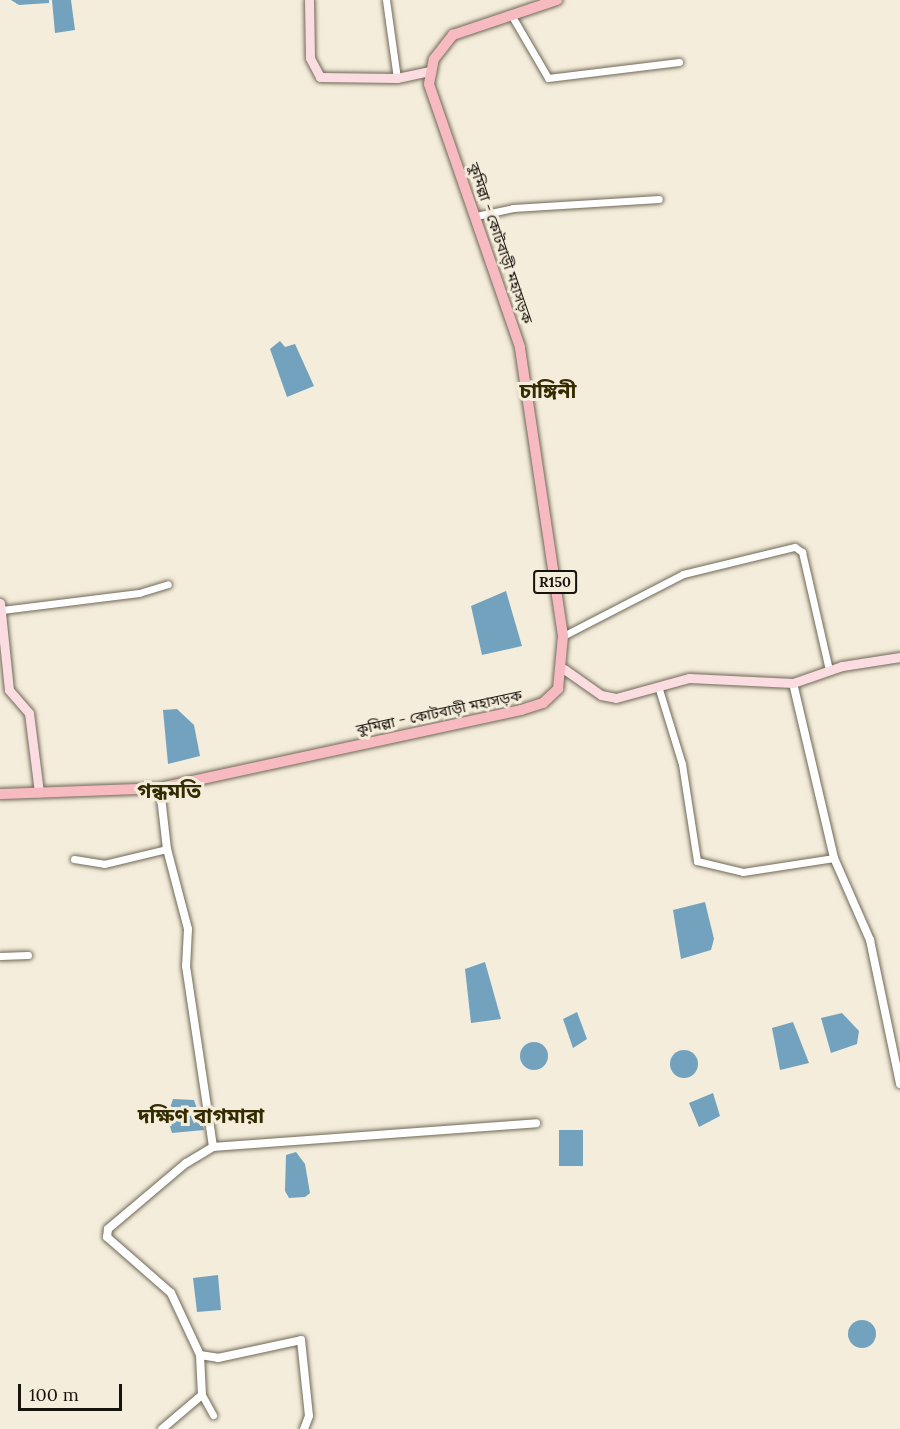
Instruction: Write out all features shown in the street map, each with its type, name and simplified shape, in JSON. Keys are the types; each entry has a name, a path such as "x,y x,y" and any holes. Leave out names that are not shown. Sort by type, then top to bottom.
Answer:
{"main road":[{"path":"309,0 310,58 316,74 397,78 429,71 453,35 513,18 557,0"},
{"name":"কুমিল্লা - কোটবাড়ী মহাসড়ক","path":"0,794 160,789 534,707 553,696 564,669 563,636 520,347 429,71"},
{"path":"1,606 9,690 29,713 39,792"},
{"path":"564,669 609,697 689,678 793,683 829,670 900,657"}],"street":[{"path":"386,0 397,78"},
{"path":"513,18 548,78 679,62"},
{"path":"476,216 513,208 659,199"},
{"path":"563,636 682,573 795,547 802,552 829,670"},
{"path":"1,606 139,593 168,584"},
{"path":"793,683 834,858 870,940 900,1084"},
{"path":"658,686 682,764 697,861 743,872 834,858"},
{"path":"160,789 167,849 186,919 186,966 213,1147"},
{"path":"74,859 104,864 167,849"},
{"path":"0,956 28,956"},
{"path":"213,1415 202,1395 200,1355 171,1293 150,1270 112,1245 107,1233 186,1163 213,1147 536,1123"},
{"path":"200,1355 218,1358 301,1340 309,1410 304,1429"},
{"path":"162,1429 202,1395"}],"water":[{"path":"11,0 49,0 49,3 19,5"},
{"path":"52,0 71,0 75,30 55,33"},
{"path":"280,341 285,347 295,344 314,386 287,397 270,349"},
{"path":"506,591 522,646 482,655 471,606"},
{"path":"177,709 194,725 200,756 168,764 163,710"},
{"path":"705,902 714,939 711,950 681,959 673,910"},
{"path":"485,962 501,1019 471,1023 465,969"},
{"path":"577,1012 587,1039 573,1048 563,1019"},
{"path":"842,1013 859,1031 857,1044 831,1053 821,1018"},
{"path":"793,1022 809,1063 780,1070 772,1028"},
{"path":"534,1042 544,1046 548,1056 544,1066 534,1070 524,1066 520,1056 524,1046"},
{"path":"684,1050 694,1054 698,1064 694,1074 684,1078 674,1074 670,1064 674,1054"},
{"path":"713,1093 720,1116 699,1127 689,1103"},
{"path":"173,1099 194,1100 204,1130 172,1133 167,1117"},
{"path":"559,1130 583,1130 583,1166 559,1166"},
{"path":"296,1152 305,1164 310,1193 305,1197 289,1198 285,1191 286,1155"},
{"path":"218,1275 221,1310 197,1312 193,1278"},
{"path":"862,1320 872,1324 876,1334 872,1344 862,1348 852,1344 848,1334 852,1324"}],"district":[{"name":"চাঙ্গিনী","path":"548,391"},
{"name":"গন্ধমতি","path":"169,791"},
{"name":"দক্ষিণ বাগমারা","path":"201,1116"}]}
